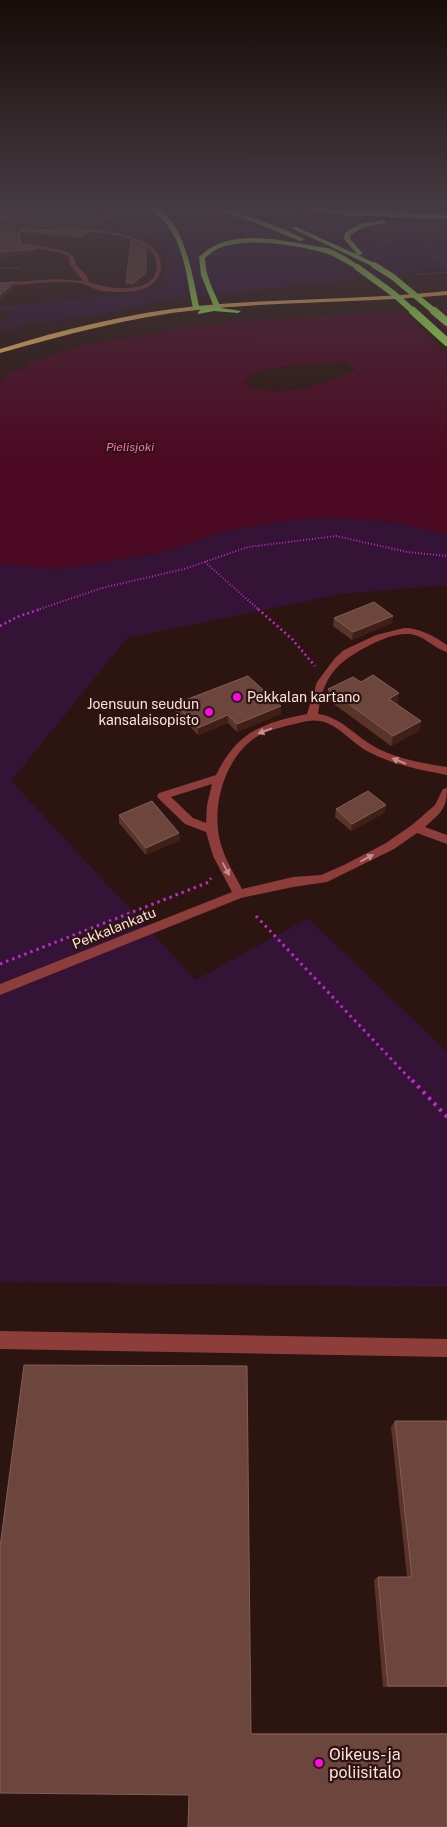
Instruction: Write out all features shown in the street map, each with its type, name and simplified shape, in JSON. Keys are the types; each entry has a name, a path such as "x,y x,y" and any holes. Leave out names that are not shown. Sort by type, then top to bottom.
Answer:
{"highway":[{"path":"194,291 198,310 216,308 238,310"},
{"path":"210,291 216,308"},
{"path":"390,291 447,342"},
{"path":"411,291 447,322"}],"main road":[{"path":"216,308 362,300 447,292"},
{"path":"0,351 79,328 198,310 341,306 447,299"}],"street":[{"path":"312,716 313,701 325,677 345,654 382,635 395,631 412,631 430,637 447,649"},
{"path":"239,894 220,858 212,830 211,814 219,778 234,754 252,736 312,716 330,721 344,728 364,745 403,764 447,771"},
{"path":"212,830 189,821 163,796 219,778"},
{"name":"Pekkalankatu","path":"0,990 239,894 293,882 322,879 348,868 390,846 416,828 439,807 447,792"},
{"path":"416,828 447,840"},
{"path":"0,1340 447,1348"}],"path":[{"path":"0,626 18,617 102,588 184,569 248,547 336,536 406,552 447,556"},
{"path":"204,562 292,639 325,677"},
{"path":"0,964 209,882 220,858"},
{"path":"256,916 447,1117"}],"shaded area":[{"path":"137,291 244,291 170,298 113,312 56,321 30,322 10,330 0,328 0,324 17,312 0,310 0,306 30,305"},
{"path":"335,518 398,522 447,533 447,585 341,594 127,638 11,781 196,980 308,918 447,1052 447,1287 0,1282 0,563 59,569 162,552 230,530 294,519"}],"water":[{"name":"Pielisjoki","path":"447,309 447,533 398,522 335,518 294,519 230,530 162,552 59,569 0,563 0,380 5,378 8,372 24,369 31,362 85,345 190,327 243,321","holes":["344,362 357,369 317,385 285,391 256,389 245,384 249,375 266,369 294,365"]}],"pier":[{"path":"422,309 447,332 447,356 401,310"}],"building":[{"path":"374,602 393,616 353,632 334,618"},
{"path":"373,675 399,693 389,699 421,721 393,736 328,689 353,677 361,682"},
{"name":"Pekkalan kartano","path":"248,676 281,706 237,724 228,715 198,728 175,704"},
{"path":"368,791 386,805 352,824 336,809"},
{"path":"152,801 179,833 146,848 119,815"},
{"path":"24,1365 247,1366 251,1734 447,1734 447,1827 188,1827 189,1795 0,1793 0,1547"},
{"path":"395,1421 447,1421 447,1686 388,1686 378,1577 412,1577"}],"place":[{"name":"Pekkalan kartano","path":"237,697"},
{"name":"Joensuun seudun kansalaisopisto","path":"209,712"},
{"name":"Oikeus- ja poliisitalo","path":"319,1763"}]}
